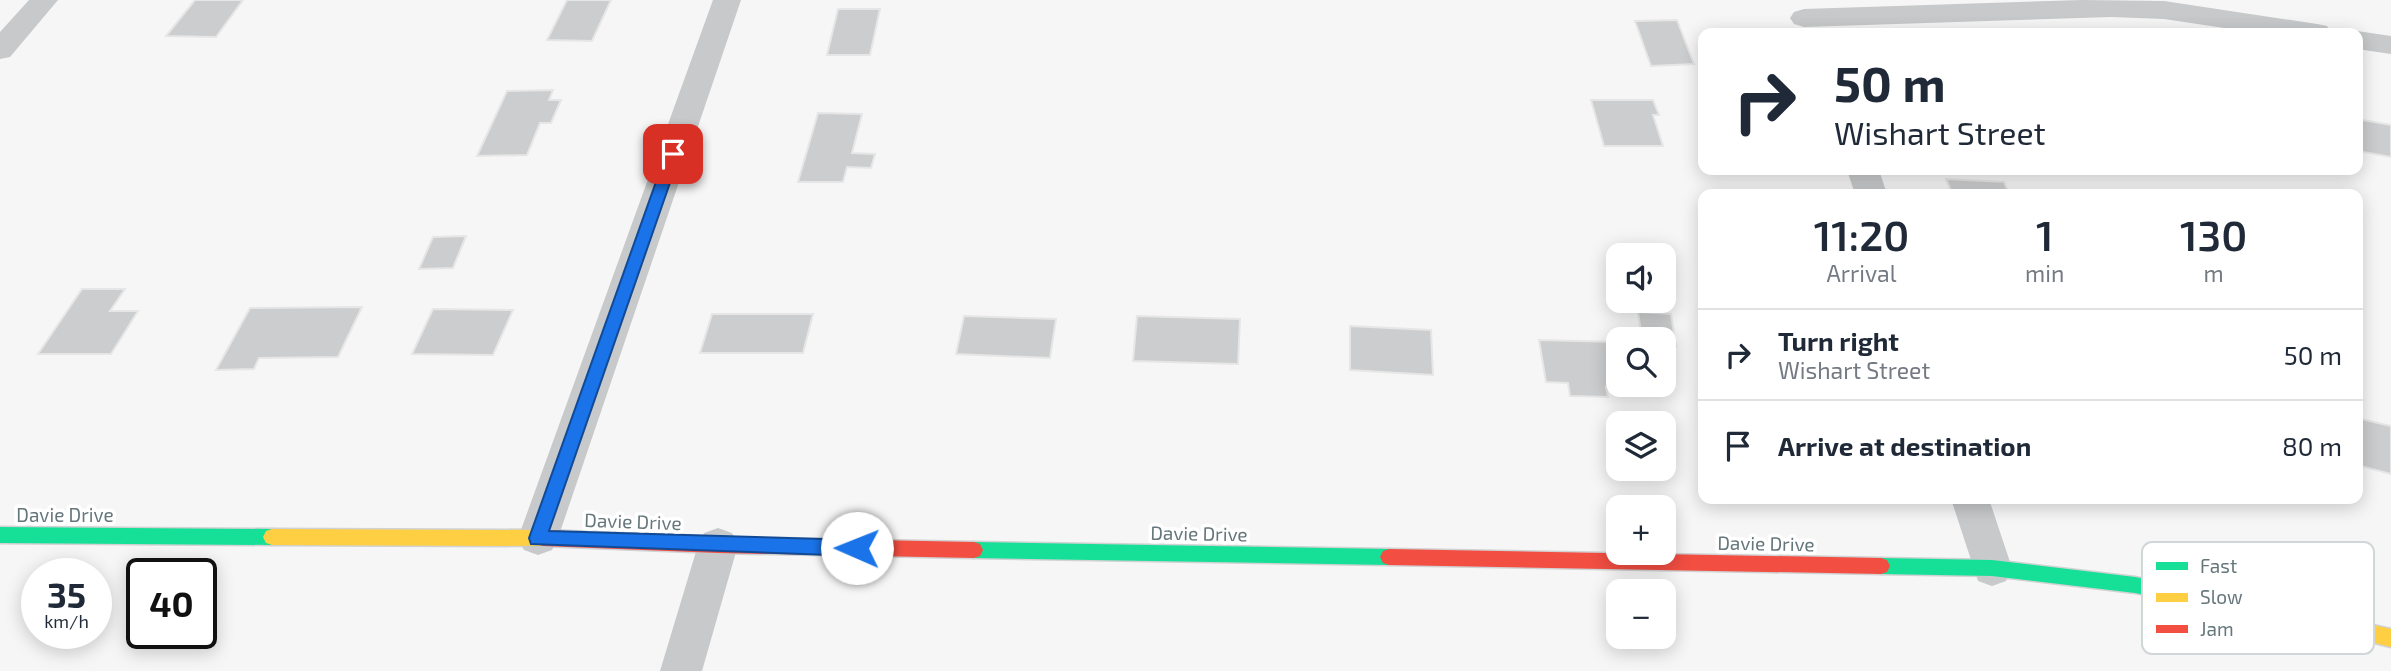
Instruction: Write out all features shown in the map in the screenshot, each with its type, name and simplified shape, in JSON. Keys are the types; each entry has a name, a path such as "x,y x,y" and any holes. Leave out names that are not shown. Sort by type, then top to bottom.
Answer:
{"street":[{"path":"0,50 44,0"},
{"path":"538,538 727,0"},
{"path":"1801,17 2110,8 2164,10 2284,28"},
{"path":"2363,41 2391,45"},
{"path":"1972,504 1992,568"},
{"name":"Davie Drive","path":"0,535 538,538 718,545 1992,568 2142,586"},
{"path":"681,671 718,545"}],"building":[{"path":"195,0 243,0 216,37 166,36"},
{"path":"567,0 611,0 592,41 547,40"},
{"path":"838,9 880,9 870,55 827,55"},
{"path":"1677,20 1694,64 1651,66 1635,21"},
{"path":"553,90 549,100 561,100 551,123 540,123 527,155 477,156 507,91"},
{"path":"1591,100 1653,100 1659,115 1653,115 1663,146 1604,146"},
{"path":"818,113 862,114 852,153 875,154 871,168 847,167 843,182 798,182"},
{"path":"2363,120 2391,125 2391,157 2363,152"},
{"path":"1946,179 2004,182 2007,189 1950,189"},
{"path":"466,236 453,268 419,269 433,237"},
{"path":"82,289 125,289 110,311 138,311 111,354 38,354"},
{"path":"362,307 338,357 259,358 254,369 216,370 250,308"},
{"path":"433,309 513,310 493,355 412,354"},
{"path":"1638,313 1671,314 1673,327 1640,327"},
{"path":"712,314 813,314 803,353 700,353"},
{"path":"964,316 1056,319 1050,358 956,354"},
{"path":"1137,316 1240,319 1238,364 1133,361"},
{"path":"1350,326 1431,330 1433,375 1350,370"},
{"path":"1539,340 1606,342 1606,397 1570,396 1568,383 1546,382"},
{"path":"2363,419 2391,426 2391,474 2363,467"}],"traffic: fast":[{"path":"0,535 272,537"},
{"path":"974,550 1389,557"},
{"path":"1881,566 1992,568 2142,586"}],"traffic: slow":[{"path":"272,537 543,538"},
{"path":"2374,634 2391,638"}],"traffic: jam":[{"path":"543,538 718,545 974,550"},
{"path":"1389,557 1881,566"}],"route":[{"path":"673,154 538,538 857,548"}]}
